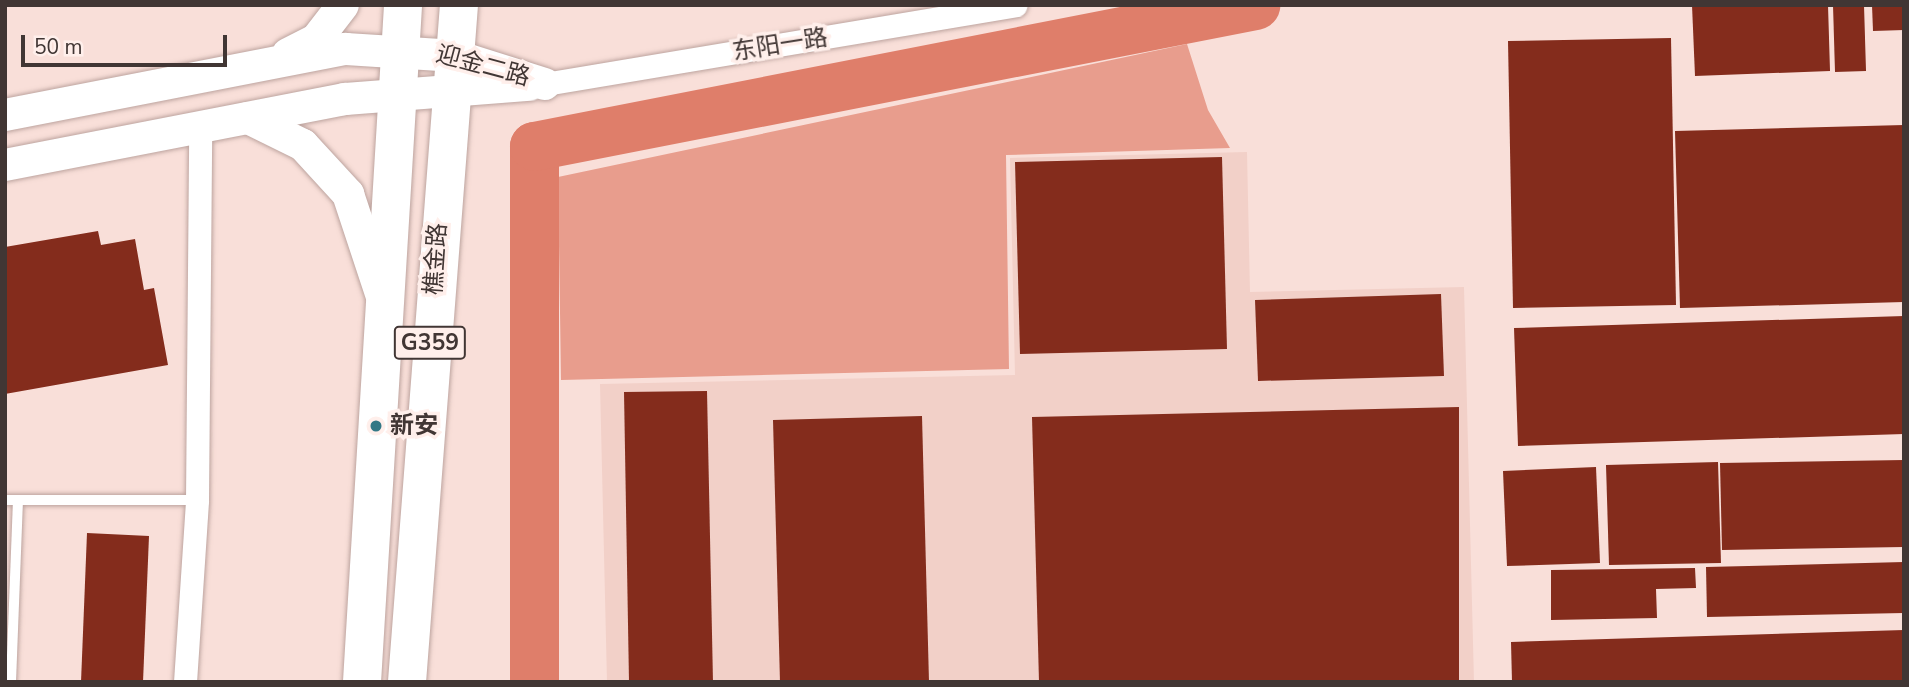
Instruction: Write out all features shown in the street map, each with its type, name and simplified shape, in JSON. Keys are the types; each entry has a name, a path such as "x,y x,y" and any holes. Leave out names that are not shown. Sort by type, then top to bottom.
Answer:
{"highway":[{"name":"樵金路","path":"362,682 383,299 403,5"},
{"name":"樵金路","path":"407,682 459,5"}],"street":[{"path":"262,66 316,40 343,5"},
{"name":"东阳一路","path":"545,84 1015,5"},
{"name":"迎金二路","path":"5,115 346,49 401,48 454,73 545,84"},
{"name":"迎金二路","path":"5,165 200,126 398,95 454,73"},
{"path":"247,118 303,145 348,194 383,299"},
{"path":"185,682 197,500 200,126"}],"lane":[{"path":"5,500 197,500"},
{"path":"11,682 19,500"}],"shaded area":[{"path":"1187,44 1208,110 1230,148 1006,155 1009,369 561,380 558,177"},
{"path":"1247,152 1250,292 1464,287 1474,682 607,682 600,384 1015,375 1010,158"}],"building":[{"path":"1692,5 1828,5 1830,71 1695,76"},
{"path":"1833,5 1864,5 1866,71 1835,72"},
{"path":"1872,5 1904,5 1904,30 1873,31"},
{"path":"1671,38 1676,305 1513,308 1508,41"},
{"path":"1904,125 1904,302 1680,308 1675,131"},
{"path":"1222,157 1227,349 1020,354 1015,162"},
{"path":"98,231 101,245 135,239 144,290 154,288 168,365 5,394 5,247"},
{"path":"1441,294 1444,376 1258,381 1255,300"},
{"path":"1904,316 1904,434 1518,446 1514,328"},
{"path":"707,391 713,682 629,682 624,392"},
{"path":"1459,407 1459,682 1039,682 1032,417"},
{"path":"922,416 929,682 780,682 773,420"},
{"path":"1904,460 1904,547 1722,550 1720,463"},
{"path":"1718,462 1721,563 1609,565 1606,465"},
{"path":"1596,467 1600,563 1507,566 1503,471"},
{"path":"87,533 149,536 143,682 81,682"},
{"path":"1904,562 1904,613 1707,617 1706,567"},
{"path":"1695,568 1696,588 1656,589 1657,618 1551,620 1551,570"},
{"path":"1904,630 1904,682 1512,682 1511,642"}],"waterway":[{"path":"534,682 534,146 1255,5"}],"place":[{"name":"新安","path":"376,426"}]}
